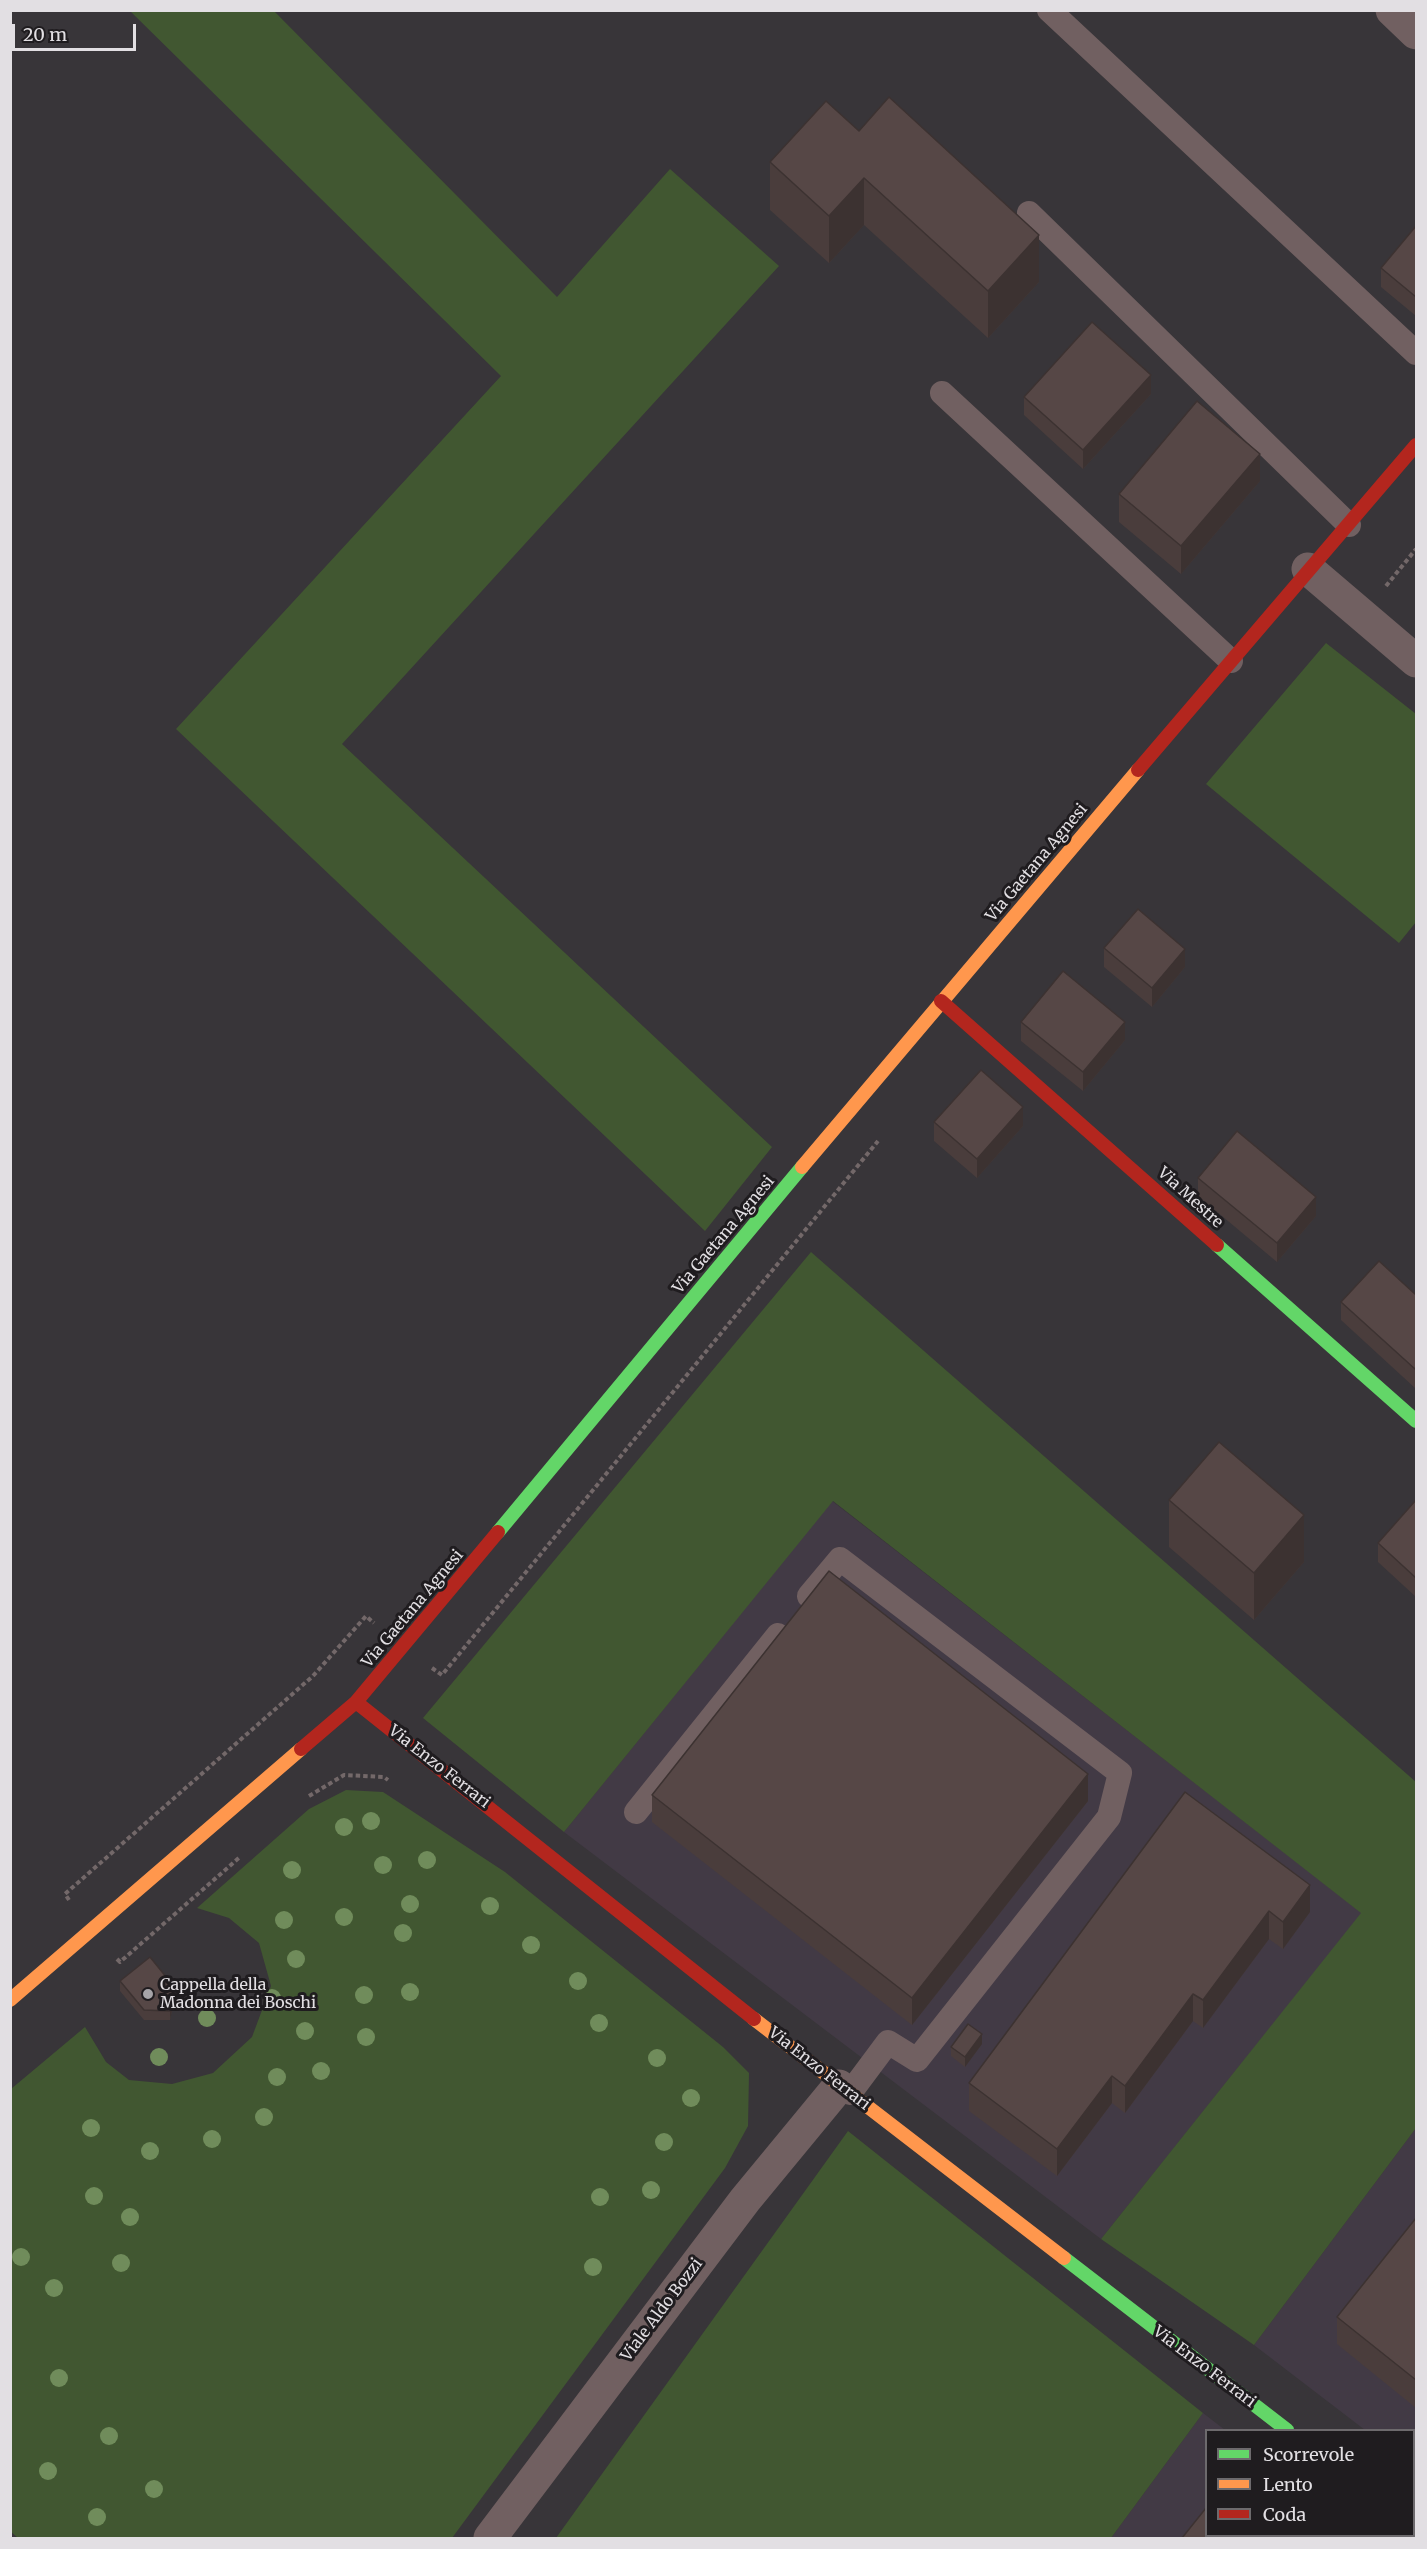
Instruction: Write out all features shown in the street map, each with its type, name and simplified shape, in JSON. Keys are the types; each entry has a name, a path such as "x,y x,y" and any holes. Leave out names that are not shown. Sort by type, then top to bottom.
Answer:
{"street":[{"path":"1392,10 1416,33"},
{"name":"Via Gaetana Agnesi","path":"10,2000 356,1702 941,1002 1416,445"},
{"path":"1308,569 1416,661"},
{"name":"Via Mestre","path":"941,1002 1416,1421"},
{"name":"Via Enzo Ferrari","path":"356,1702 845,2089 1286,2429"},
{"name":"Viale Aldo Bozzi","path":"490,2538 745,2200 845,2089"}],"lane":[{"path":"1049,10 1416,352"},
{"path":"1029,213 1349,525"},
{"path":"942,393 1231,662"},
{"path":"636,1812 840,1559 1120,1773 1109,1817 917,2060 888,2042 845,2089"}],"path":[{"path":"300,1804 344,1775 384,1777 393,1784"},
{"path":"120,1962 246,1852"}],"shaded area":[{"path":"832,1501 1362,1913 1101,2239 564,1832"},
{"path":"1416,2128 1416,2470 1415,2429 1364,2429 1254,2345"},
{"path":"1203,2413 1224,2429 1205,2429 1205,2537 1363,2538 1111,2538"}],"green space":[{"path":"130,11 274,11 557,297 670,169 779,266 342,744 772,1147 705,1231 176,729 501,376"},
{"path":"1326,643 1416,714 1416,922 1399,943 1206,784"},
{"path":"811,1252 1416,1782 1416,2128 1254,2345 1101,2239 1361,1913 833,1501 564,1832 423,1718"},
{"path":"346,1790 383,1792 505,1872 723,2047 749,2073 748,2126 725,2168 452,2538 18,2538 10,2531 11,2089 85,2027 106,2062 129,2080 172,2084 213,2073 252,2037 271,1986 259,1943 229,1918 197,1908 309,1809"},
{"path":"848,2131 1203,2413 1111,2538 556,2538"}],"building":[{"path":"889,97 1039,235 988,291 864,178 829,216 770,162 826,101 859,131"},
{"path":"1416,226 1416,297 1381,268"},
{"path":"1092,322 1151,375 1083,450 1024,397"},
{"path":"1197,401 1260,454 1181,546 1119,494"},
{"path":"1138,909 1185,949 1152,988 1104,948"},
{"path":"1063,971 1125,1022 1083,1072 1021,1022"},
{"path":"981,1070 1023,1107 977,1159 934,1122"},
{"path":"1237,1131 1316,1197 1277,1243 1198,1178"},
{"path":"1379,1261 1416,1295 1415,1369 1341,1302"},
{"path":"1219,1442 1304,1515 1254,1573 1169,1500"},
{"path":"1416,1500 1416,1578 1378,1543"},
{"path":"829,1571 1088,1774 912,1998 652,1795"},
{"path":"1185,1792 1310,1885 1283,1922 1269,1911 1203,2000 1193,1994 1125,2086 1112,2076 1057,2149 969,2083"},
{"name":"Cappella della Madonna dei Boschi","path":"150,1957 175,1988 170,2011 144,2010 120,1981"},
{"path":"968,2024 982,2034 965,2057 951,2047"},
{"path":"1416,2218 1416,2380 1337,2317"},
{"path":"1205,2509 1205,2537 1248,2538 1182,2538"}],"traffic: fast":[{"path":"498,1532 802,1167"},
{"path":"1217,1245 1416,1421"},
{"path":"1064,2258 1286,2429"}],"traffic: slow":[{"path":"802,1167 1138,770"},
{"path":"10,2000 301,1749"},
{"path":"754,2019 1064,2258"}],"traffic: jam":[{"path":"1138,770 1416,445"},
{"path":"941,1001 1217,1245"},
{"path":"301,1749 356,1702 498,1532"},
{"path":"356,1702 754,2019"}],"place":[{"name":"Cappella della Madonna dei Boschi","path":"148,1994"}]}
